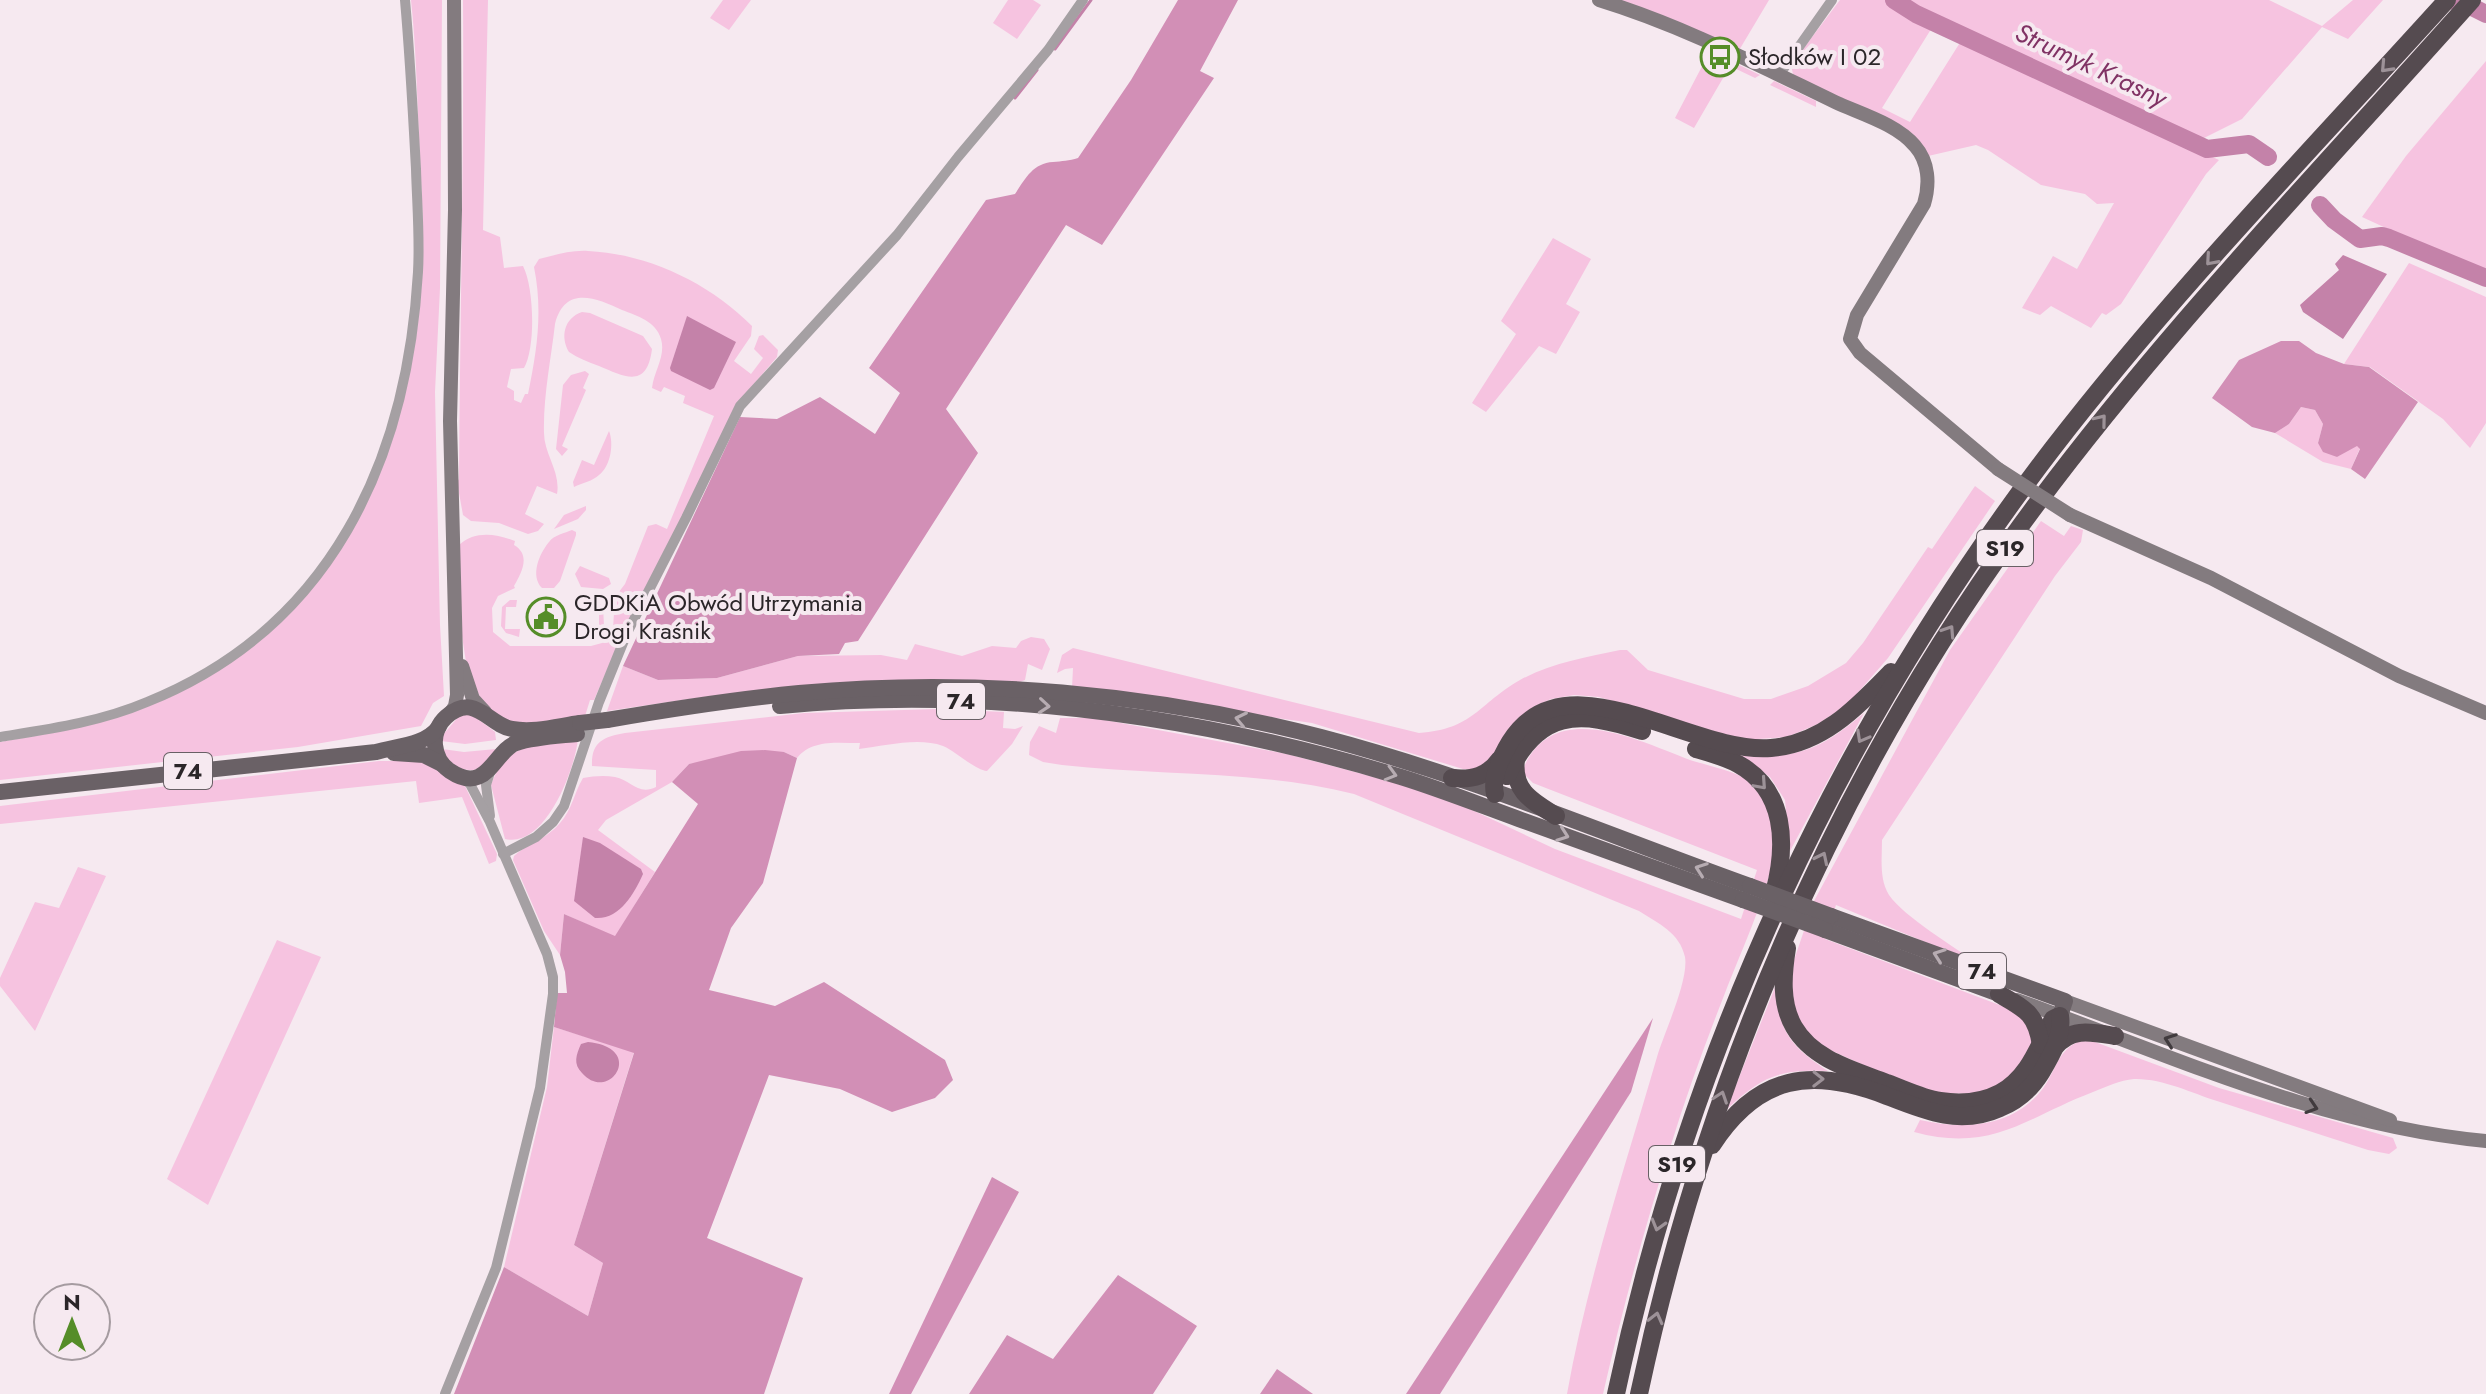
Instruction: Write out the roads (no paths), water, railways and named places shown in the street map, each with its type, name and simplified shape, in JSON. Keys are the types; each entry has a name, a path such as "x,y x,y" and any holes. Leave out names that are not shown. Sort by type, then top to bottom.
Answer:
{"highway":[{"name":"S19","path":"1639,1394 1696,1171 1745,1032 1791,923 1878,750 1937,651 2018,529 2166,342 2266,225 2472,0"},
{"name":"S19","path":"1616,1394 1645,1270 1674,1170 1726,1023 1838,779 1916,646 2015,499 2102,387 2252,213 2443,5"},
{"path":"1493,801 1503,789 1519,730 1551,710 1580,704 1613,709 1724,744 1759,749 1797,743 1821,733 1848,715 1916,646"},
{"path":"1452,778 1474,778 1485,773 1545,727 1580,717 1610,721 1652,734 1719,756 1752,773 1763,783 1777,808 1781,836 1778,875 1761,941"},
{"path":"1510,755 1521,791 1556,816"},
{"path":"1791,923 1784,969 1789,1015 1794,1027 1810,1046 1838,1063 1936,1101 1965,1103 1989,1098 2008,1087 2048,1046 2080,1031 2115,1036"},
{"path":"1999,994 2030,1013 2048,1046"},
{"path":"1696,1171 1719,1134 1740,1109 1775,1086 1804,1079 1838,1080 1939,1115 1972,1116 1993,1111 2020,1096 2040,1074 2053,1019 2062,1008"}],"main road":[{"name":"74","path":"606,725 800,693 895,688 1016,690 1156,704 1239,719 1359,748 1452,778 1493,801 2062,1008"},
{"name":"74","path":"0,792 376,752 433,735 450,714 467,708 509,729 523,730 579,728 766,707 851,701 971,701 1069,708 1207,727 1273,742 1556,816 1746,893"},
{"path":"490,717 503,742 496,762"},
{"path":"438,728 435,747 442,764"},
{"name":"74","path":"376,752 424,755 459,775 476,776 517,743 579,728"},
{"name":"74","path":"1828,923 1999,994"}],"street":[{"path":"0,737 69,726 114,714 172,692 224,663 262,634 291,606 326,564 349,528 377,473 389,439 406,369 416,298 418,233 405,0"},
{"path":"450,714 457,700 450,421 455,210 454,0"},
{"path":"503,854 536,837 553,822 564,806 599,702 627,633 740,406 897,235 1048,50 1083,0"},
{"path":"1599,0 1645,14 1883,124 1905,137 1920,154 1928,180 1924,204 1857,315 1850,339 1860,353 1998,469 2070,515 2211,578 2399,676 2486,713"},
{"path":"1779,75 1832,0"},
{"path":"457,643 473,699 490,717"},
{"path":"490,822 486,785 496,762"},
{"path":"445,1394 496,1268 540,1088 553,983 550,963 490,822 470,784 459,775"},
{"path":"1999,994 2062,1008 2412,1129"},
{"path":"2062,1008 2115,1036 2310,1106 2376,1124 2486,1141"}],"waterway":[{"path":"1055,49 1091,0"},
{"name":"Strumyk Krasny","path":"1894,0 1916,14 2207,149 2249,144 2268,157"},
{"path":"2449,0 2464,3 2486,14"},
{"path":"1015,98 1037,70"},
{"name":"Strumyk Krasny","path":"2320,205 2360,239 2389,238 2486,278"}],"place":[{"name":"Słodków I 02","path":"1720,57"},
{"name":"GDDKiA Obwód Utrzymania Drogi Kraśnik","path":"546,617"}]}
